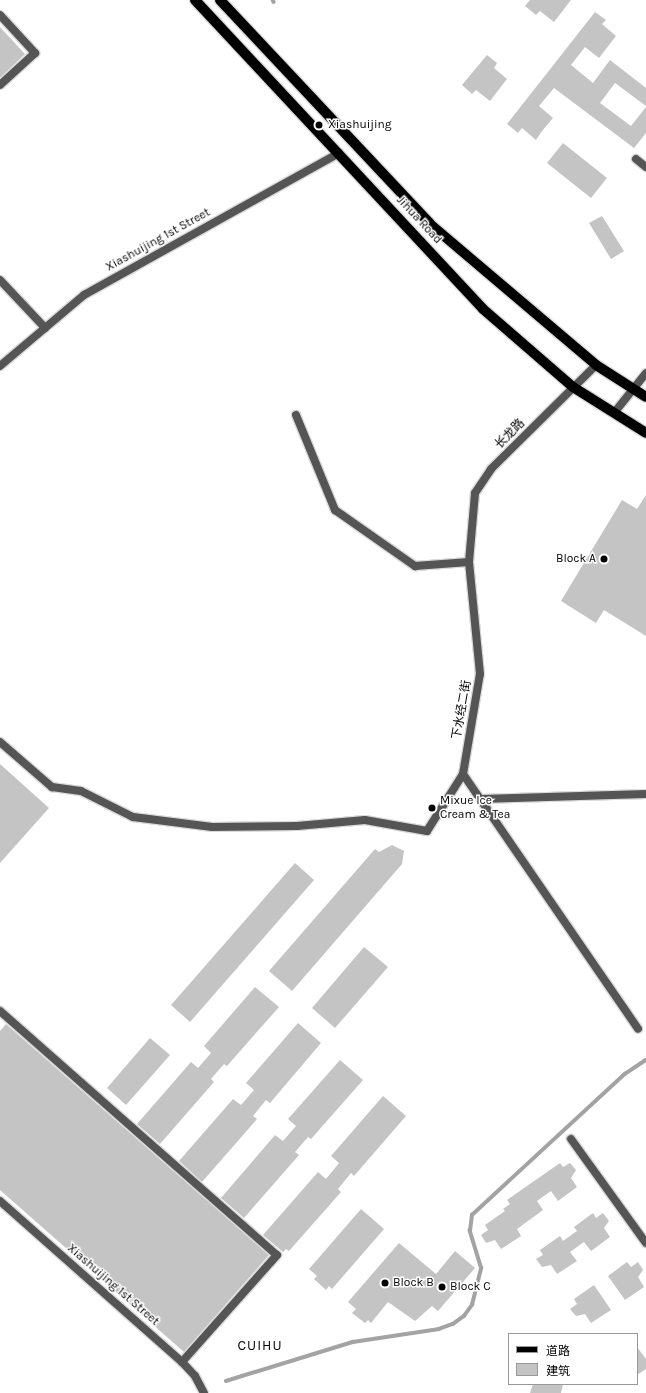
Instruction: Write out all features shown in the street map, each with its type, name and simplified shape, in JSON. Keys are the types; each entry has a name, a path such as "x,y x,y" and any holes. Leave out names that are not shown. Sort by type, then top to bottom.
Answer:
{"main road":[{"name":"Jihua Road","path":"195,0 483,309 573,387 646,433"},
{"name":"Jihua Road","path":"220,0 430,224 596,365 646,397"}],"street":[{"path":"0,15 35,52 0,85"},
{"name":"Xiashuijing 1st Street","path":"0,366 84,295 339,153"},
{"path":"636,160 646,167"},
{"path":"0,280 45,328"},
{"name":"长龙路","path":"471,535 475,493 487,475 596,365"},
{"path":"614,413 632,388 646,373"},
{"path":"296,415 336,510 415,566 469,562"},
{"name":"下水经二街","path":"0,742 52,787 81,791 132,817 212,827 297,826 365,820 427,832 463,774 480,674 469,562 471,535"},
{"path":"463,774 638,1029"},
{"path":"481,799 646,794"},
{"path":"0,1011 277,1255 182,1362"},
{"path":"571,1139 646,1243"},
{"name":"Xiashuijing 1st Street","path":"0,1201 182,1362 195,1376 204,1393"}],"building":[{"path":"530,0 571,0 554,22 540,11 536,15 525,6"},
{"path":"595,12 606,20 602,24 616,36 599,58 585,47 571,65 593,83 610,60 646,88 646,106 615,83 600,103 631,126 646,107 646,133 634,148 554,88 539,106 553,118 536,140 522,128 518,133 507,124"},
{"path":"0,27 25,54 0,78"},
{"path":"487,55 497,63 494,68 507,79 490,101 476,90 472,94 462,85"},
{"path":"563,143 607,178 591,198 547,163"},
{"path":"602,216 624,251 611,259 589,223"},
{"path":"646,495 646,636 604,610 596,623 561,601 622,500 637,509"},
{"path":"0,764 49,808 0,863"},
{"path":"392,845 404,851 402,864 292,991 269,971 375,849 379,852"},
{"path":"295,863 314,880 190,1022 171,1005"},
{"path":"364,947 388,967 335,1028 312,1008"},
{"path":"255,987 279,1007 227,1066 224,1064 211,1079 214,1082 160,1144 137,1124 191,1062 198,1068 211,1053 204,1046"},
{"path":"298,1023 321,1043 270,1103 266,1100 253,1116 257,1119 202,1182 179,1161 233,1099 241,1105 254,1090 246,1083"},
{"path":"6,1024 269,1255 184,1352 0,1190 0,1031"},
{"path":"150,1038 170,1055 126,1105 107,1088"},
{"path":"340,1060 363,1080 311,1139 308,1137 295,1152 299,1155 244,1218 221,1198 275,1135 283,1141 296,1126 288,1119"},
{"path":"383,1096 406,1116 354,1176 351,1173 338,1189 341,1192 289,1251 286,1249 283,1252 263,1235 318,1172 326,1179 339,1163 331,1156"},
{"path":"560,1163 563,1167 570,1163 576,1170 571,1178 577,1187 558,1201 551,1191 537,1201 543,1210 517,1229 521,1236 501,1249 495,1240 486,1243 481,1235 488,1230 485,1225 505,1211 503,1209 510,1204 507,1200"},
{"path":"361,1209 384,1229 332,1289 329,1286 326,1290 314,1279 317,1276 309,1269"},
{"path":"593,1213 596,1218 603,1213 609,1221 604,1228 610,1237 591,1251 584,1242 570,1252 577,1261 557,1274 551,1265 542,1267 536,1259 543,1255 540,1250 560,1236 563,1241 577,1231 574,1227"},
{"path":"399,1243 436,1274 455,1251 475,1268 438,1311 432,1306 415,1321 388,1302 371,1323 368,1320 365,1323 352,1313 356,1309 348,1302"},
{"path":"627,1262 631,1267 638,1262 643,1270 638,1277 644,1287 625,1300 608,1276"},
{"path":"594,1285 611,1310 591,1323 585,1314 576,1316 570,1309 577,1304 574,1299"},
{"path":"638,1348 646,1359 646,1369 638,1374"},
{"path":"533,1385 563,1385 561,1393 530,1393"}],"waterway":[{"path":"226,1381 353,1342 439,1329 453,1324 464,1316 472,1305 481,1268 470,1231 472,1215 625,1074 646,1060"}],"place":[{"name":"Xiashuijing","path":"319,125"},
{"name":"Block A","path":"604,559"},
{"name":"Mixue Ice Cream & Tea","path":"432,808"},
{"name":"Block B","path":"385,1283"},
{"name":"Block C","path":"442,1287"}],"district":[{"name":"CUIHU","path":"260,1346"}]}
